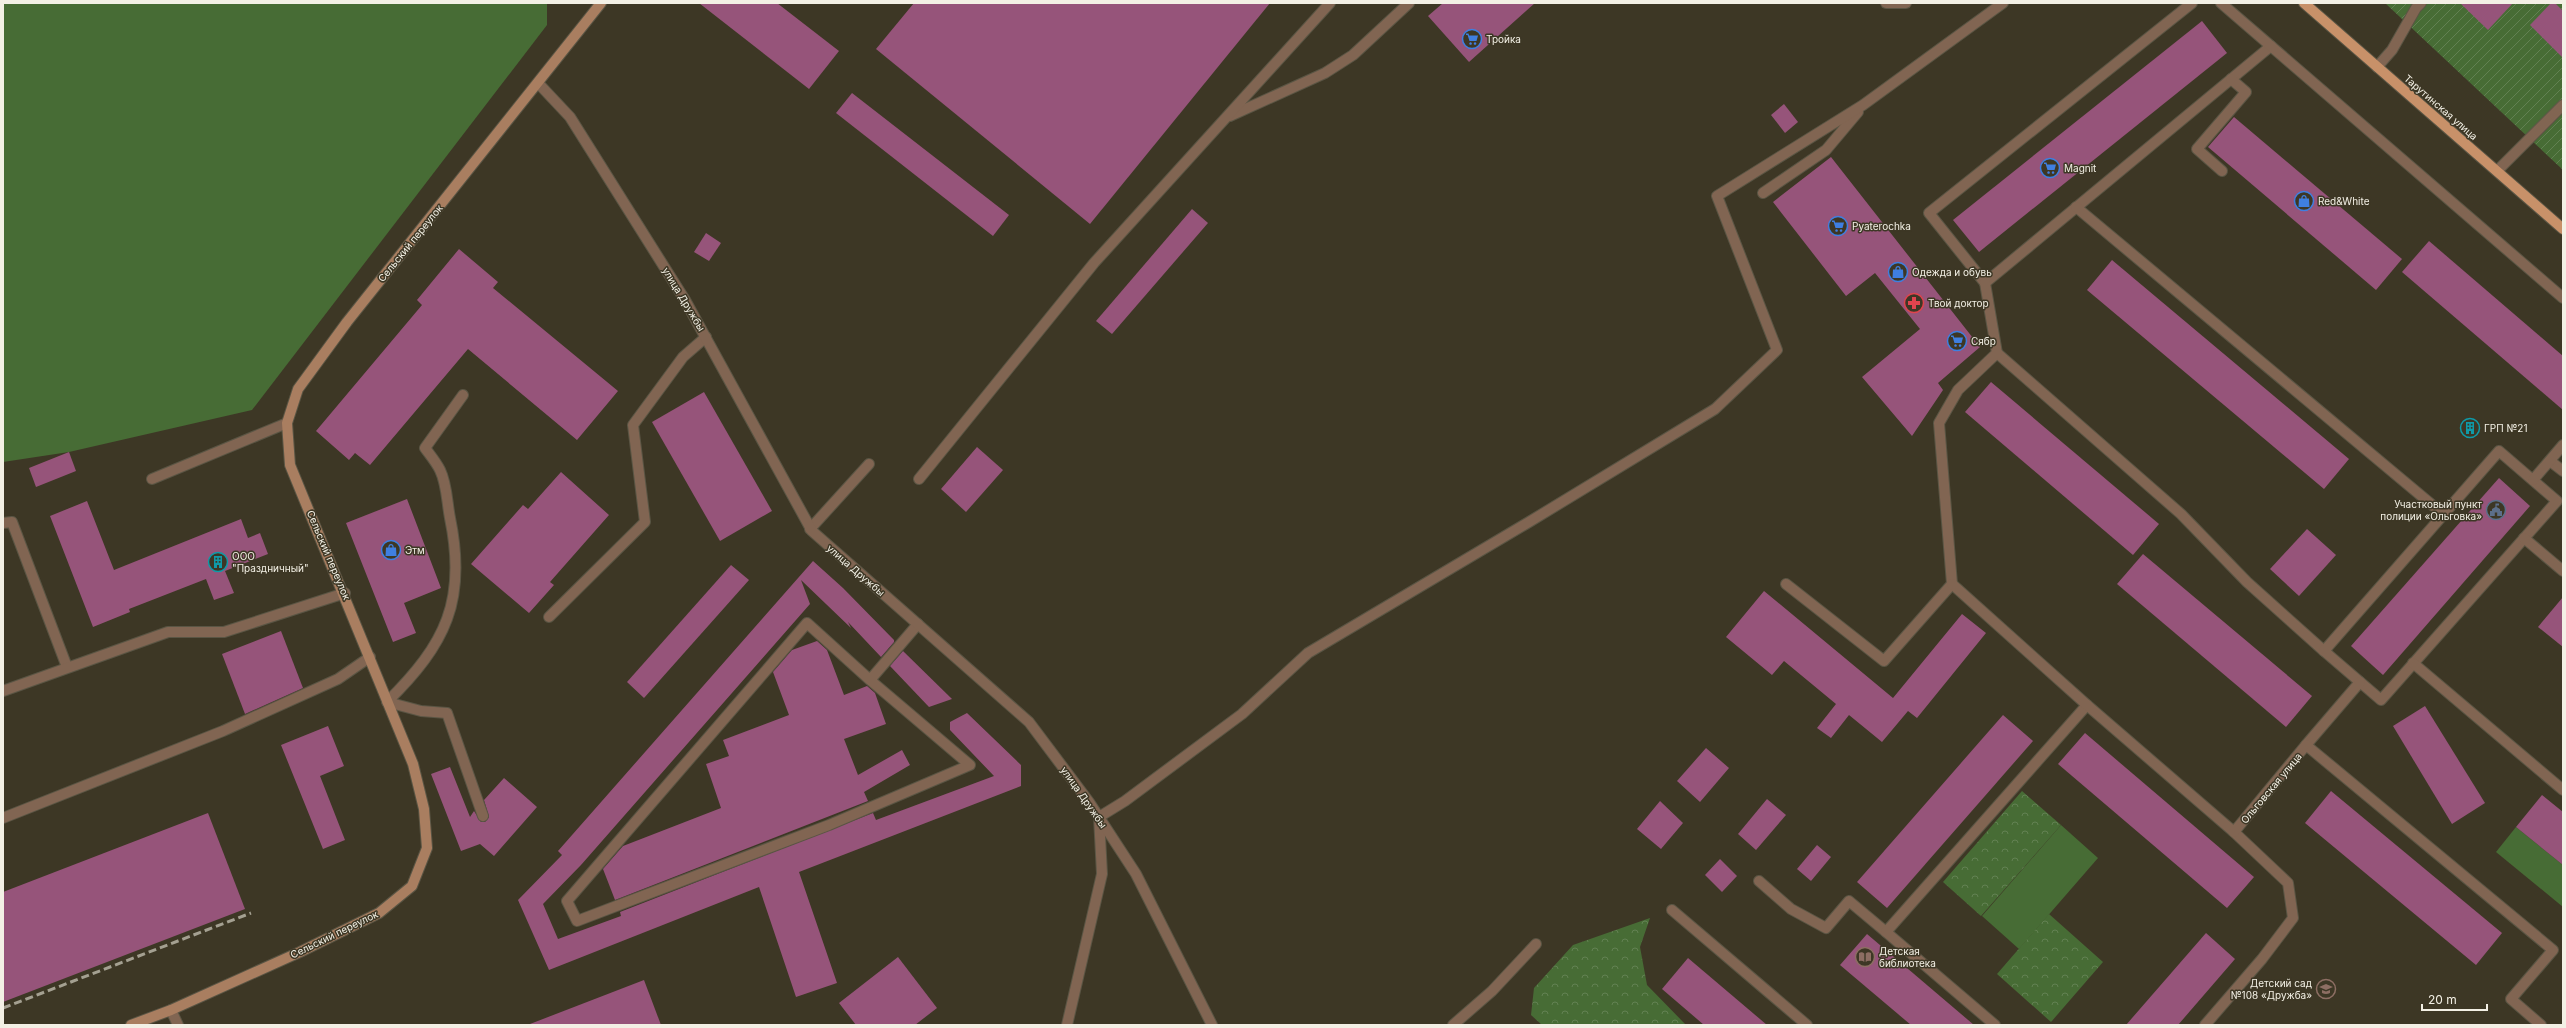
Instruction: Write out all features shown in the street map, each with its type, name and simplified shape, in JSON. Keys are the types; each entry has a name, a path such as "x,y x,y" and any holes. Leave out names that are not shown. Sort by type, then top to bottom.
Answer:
{"main road":[{"name":"Тарутинская улица","path":"2304,3 2563,229"}],"street":[{"name":"Сельский переулок","path":"131,1025 171,1010 300,952 379,913 412,886 427,848 424,810 413,764 387,702 345,593 290,465 287,423 298,389 347,322 601,3"},
{"path":"919,479 1094,263 1330,3"},
{"path":"1225,119 1331,69 1353,55 1409,3"},
{"path":"1886,3 1906,3"},
{"path":"1067,1025 1102,874 1099,817 1125,801 1242,714 1308,653 1529,522 1715,409 1777,350 1717,196 1863,105 2003,3"},
{"path":"2192,3 1929,213 1985,283 1997,353 2181,514 2247,582 2324,651 2381,700 2557,501 2499,451 2324,651"},
{"path":"2221,3 2563,298"},
{"path":"2378,67 2392,50 2416,8 2421,3"},
{"path":"1985,283 2271,46"},
{"path":"2222,171 2197,149 2246,92 2231,79"},
{"name":"улица Дружбы","path":"538,82 570,117 706,336 810,529 1029,722 1099,817 1136,874 1212,1025"},
{"path":"1763,193 1826,150 1863,105"},
{"path":"2497,171 2563,105"},
{"path":"2076,207 2444,514"},
{"path":"549,617 645,522 633,425 683,357 706,336"},
{"path":"1786,584 1884,661 1952,584 1939,423 1958,390 1997,353"},
{"path":"387,702 410,679 438,643 456,592 456,545 441,471 425,448 463,395"},
{"path":"152,479 287,423"},
{"path":"2533,480 2563,445"},
{"path":"2550,461 2563,471"},
{"path":"810,529 868,464"},
{"path":"3,523 12,522 67,667"},
{"path":"2524,538 2563,571"},
{"name":"Ольговская улица","path":"1952,584 2087,705 2234,832 2306,745 2553,950 2511,999 2541,1025"},
{"path":"3,691 168,632 224,632 345,593"},
{"path":"807,623 870,680 970,766 829,825 577,921 567,901 807,623"},
{"path":"870,680 918,624"},
{"path":"3,818 223,731 338,679 370,657"},
{"path":"2413,663 2563,790"},
{"path":"2306,745 2360,682"},
{"path":"387,702 421,711 447,713 483,816"},
{"path":"1886,932 2087,705"},
{"path":"2205,1025 2294,918 2288,883 2234,832"},
{"path":"1759,881 1791,909 1826,928 1850,901 1996,1025"},
{"path":"1672,910 1807,1025"},
{"path":"1453,1025 1492,991 1536,944"},
{"path":"171,1010 178,1025"}],"green space":[{"path":"3,3 547,3 547,25 252,410 69,452 3,462"},
{"path":"2385,3 2563,3 2563,170"},
{"path":"2022,791 2061,825 1981,916 1943,882"},
{"path":"2061,825 2098,858 2019,949 1982,916"},
{"path":"2516,827 2563,865 2563,907 2496,852"},
{"path":"2049,914 2103,962 2051,1022 1997,974"},
{"path":"1650,918 1640,947 1647,985 1686,1025 1542,1025 1531,1015 1534,988 1573,945"}],"building":[{"path":"699,3 777,3 839,51 809,89"},
{"path":"914,3 1270,3 1090,224 876,49"},
{"name":"Тройка","path":"1443,3 1535,3 1469,62 1428,16"},
{"path":"2460,3 2513,3 2488,30"},
{"path":"2551,3 2555,3 2563,11 2563,58 2530,25"},
{"path":"2202,21 2227,53 1979,252 1953,220"},
{"path":"852,93 1009,215 993,236 836,113"},
{"path":"1784,104 1798,122 1785,133 1771,115"},
{"path":"2234,117 2402,259 2376,290 2208,147"},
{"path":"1831,157 1980,347 1938,383 1943,390 1912,436 1862,377 1920,329 1875,273 1846,296 1773,202"},
{"path":"1192,209 1208,223 1112,334 1096,321"},
{"path":"706,233 721,243 709,261 694,252"},
{"path":"2429,241 2563,356 2563,410 2402,272"},
{"path":"459,249 498,282 493,288 618,391 577,440 468,349 370,465 355,453 349,460 316,431 422,305 417,300"},
{"path":"2112,260 2349,459 2324,489 2087,290"},
{"path":"1991,382 2159,524 2133,555 1965,412"},
{"path":"704,392 772,511 720,541 652,422"},
{"path":"977,447 1003,470 966,512 941,489"},
{"path":"69,452 76,471 36,487 29,468"},
{"path":"561,472 609,515 550,582 554,585 529,613 471,564 523,505 528,509"},
{"path":"2499,478 2530,506 2383,675 2351,646"},
{"name":"Этм","path":"407,499 441,588 404,603 416,633 393,642 346,523"},
{"name":"ООО \"Праздничный\"","path":"87,501 114,570 241,519 248,538 260,533 268,554 225,571 234,593 214,600 206,579 129,609 130,612 93,627 50,516"},
{"path":"2307,529 2336,555 2299,596 2270,569"},
{"path":"2143,554 2312,696 2286,727 2117,584"},
{"path":"813,561 843,588 894,640 894,642 881,657 848,622 851,628 801,580 810,604 581,865 543,904 558,939 621,916 620,912 873,813 876,820 994,776 950,730 950,722 967,713 1021,765 1021,786 799,872 837,983 796,997 759,887 549,970 518,900 562,855 558,851"},
{"path":"731,565 749,580 644,698 627,682"},
{"path":"1764,591 1893,698 1962,614 1986,633 1917,718 1908,711 1882,742 1849,715 1831,738 1817,728 1836,704 1784,661 1772,675 1726,637"},
{"path":"2563,597 2563,647 2538,627"},
{"path":"281,631 303,688 245,714 222,654"},
{"path":"817,641 827,650 844,695 867,686 875,693 886,724 844,739 858,775 902,750 910,765 864,792 868,801 615,900 603,869 623,846 721,808 706,764 729,756 723,740 789,715 773,672 792,650"},
{"path":"903,651 952,699 929,707 890,666"},
{"path":"2425,706 2485,803 2452,824 2393,726"},
{"path":"2003,715 2033,741 1887,908 1857,882"},
{"path":"328,726 344,766 320,776 345,840 323,849 281,745"},
{"path":"2085,733 2254,877 2227,908 2058,764"},
{"path":"1706,748 1729,768 1700,802 1677,781"},
{"path":"450,767 470,817 474,811 481,822 485,822 489,817 484,800 504,778 537,807 494,856 480,844 461,851 431,774"},
{"path":"2331,791 2502,933 2476,965 2305,823"},
{"path":"2542,795 2563,812 2563,865 2516,827"},
{"path":"1767,799 1786,815 1756,850 1738,834"},
{"path":"1660,801 1683,823 1661,849 1637,829"},
{"path":"208,813 245,909 3,1002 3,892"},
{"path":"1817,845 1831,857 1811,881 1797,869"},
{"path":"1720,859 1737,876 1722,892 1705,875"},
{"path":"2206,933 2235,959 2178,1025 2126,1025"},
{"path":"1867,934 1974,1025 1911,1025 1840,965"},
{"path":"898,957 937,1008 915,1025 856,1025 839,1003"},
{"path":"1688,958 1767,1025 1704,1025 1662,989"},
{"path":"644,980 661,1025 530,1025 530,1024"}],"railway":[{"path":"3,1008 251,913"}],"place":[{"name":"Тройка","path":"1472,39"},
{"name":"Magnit","path":"2050,168"},
{"name":"Red&White","path":"2304,201"},
{"name":"Pyaterochka","path":"1838,226"},
{"name":"Одежда и обувь","path":"1898,272"},
{"name":"Твой доктор","path":"1914,303"},
{"name":"Сябр","path":"1957,341"},
{"name":"ГРП №21","path":"2470,428"},
{"name":"Участковый пункт полиции «Ольговка»","path":"2496,510"},
{"name":"Этм","path":"391,550"},
{"name":"ООО \"Праздничный\"","path":"218,562"},
{"name":"Детская библиотека","path":"1865,957"},
{"name":"Детский сад №108 «Дружба»","path":"2326,989"}]}
